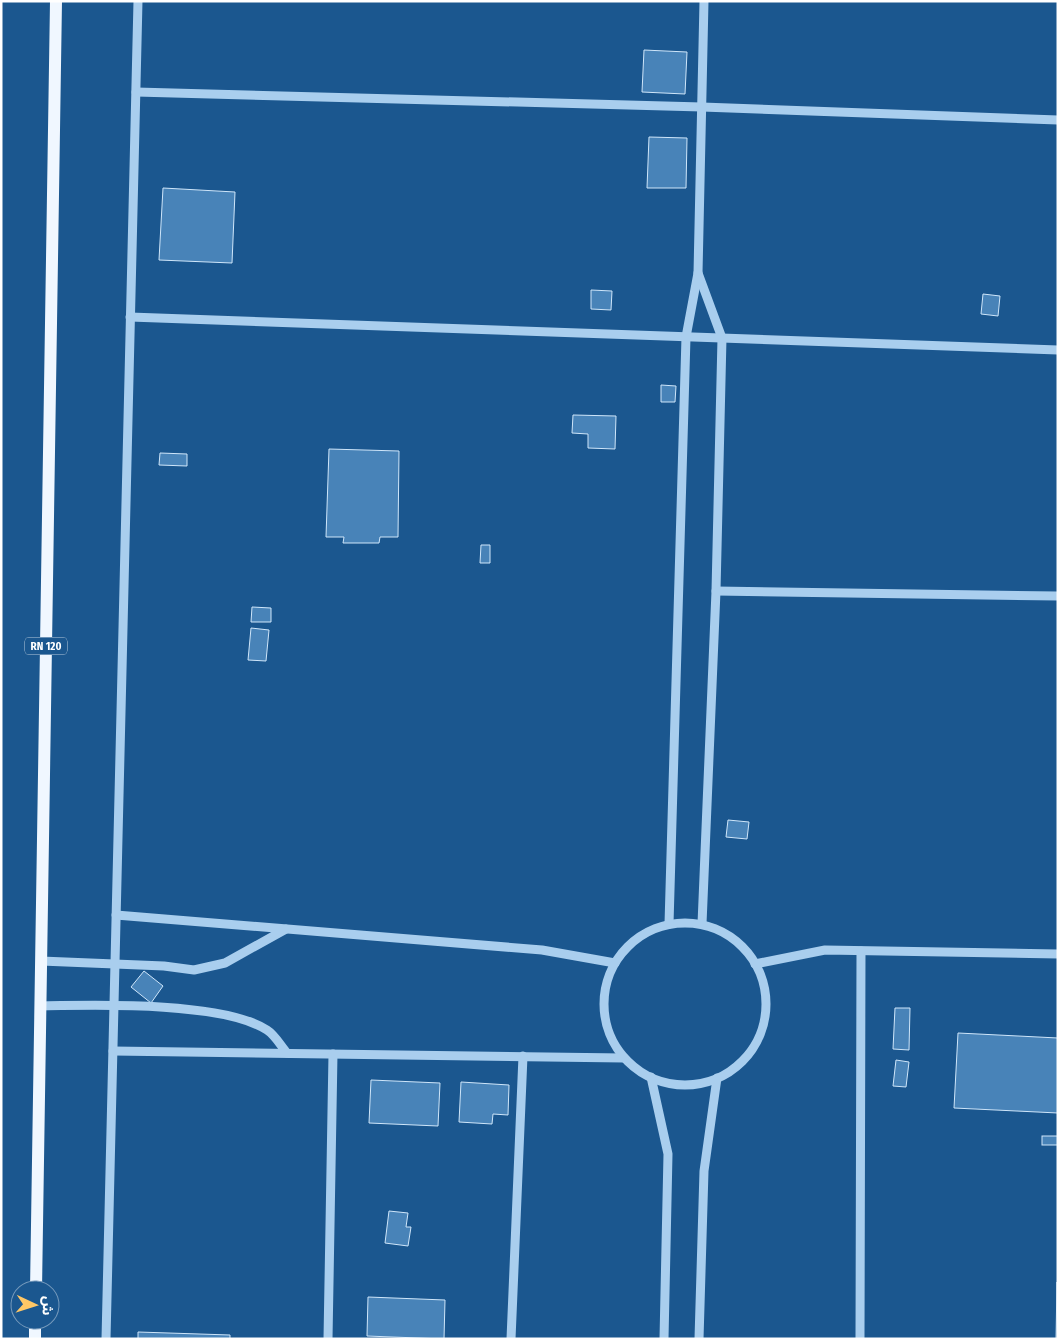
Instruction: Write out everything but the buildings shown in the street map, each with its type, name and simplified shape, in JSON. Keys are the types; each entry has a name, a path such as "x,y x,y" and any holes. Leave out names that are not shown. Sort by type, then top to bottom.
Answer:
{"main road":[{"name":"RN 120","path":"36,1280 56,1"}],"lane":[{"path":"106,1339 138,1"},
{"path":"669,924 686,337 698,272 704,1"},
{"path":"136,92 702,107 1058,120"},
{"path":"698,272 722,338 716,591 702,924"},
{"path":"130,317 1058,350"},
{"path":"716,591 1058,596"},
{"path":"116,914 542,950 615,963"},
{"path":"685,922 702,924 733,938 755,964 765,996 761,1029 744,1058 717,1078 701,1083 684,1085 668,1083 651,1077 637,1069 624,1058 611,1036 604,1012 608,978 615,963 638,938 669,924 685,922"},
{"path":"41,962 115,966 164,966 194,970 225,963 286,929"},
{"path":"755,964 825,950 1058,954"},
{"path":"860,1339 861,951"},
{"path":"40,1006 114,1005 192,1011 239,1018 268,1031 287,1053"},
{"path":"113,1051 624,1058"},
{"path":"328,1339 333,1054"},
{"path":"511,1339 523,1056"},
{"path":"651,1077 668,1154 664,1339"},
{"path":"699,1339 704,1171 717,1078"}]}
